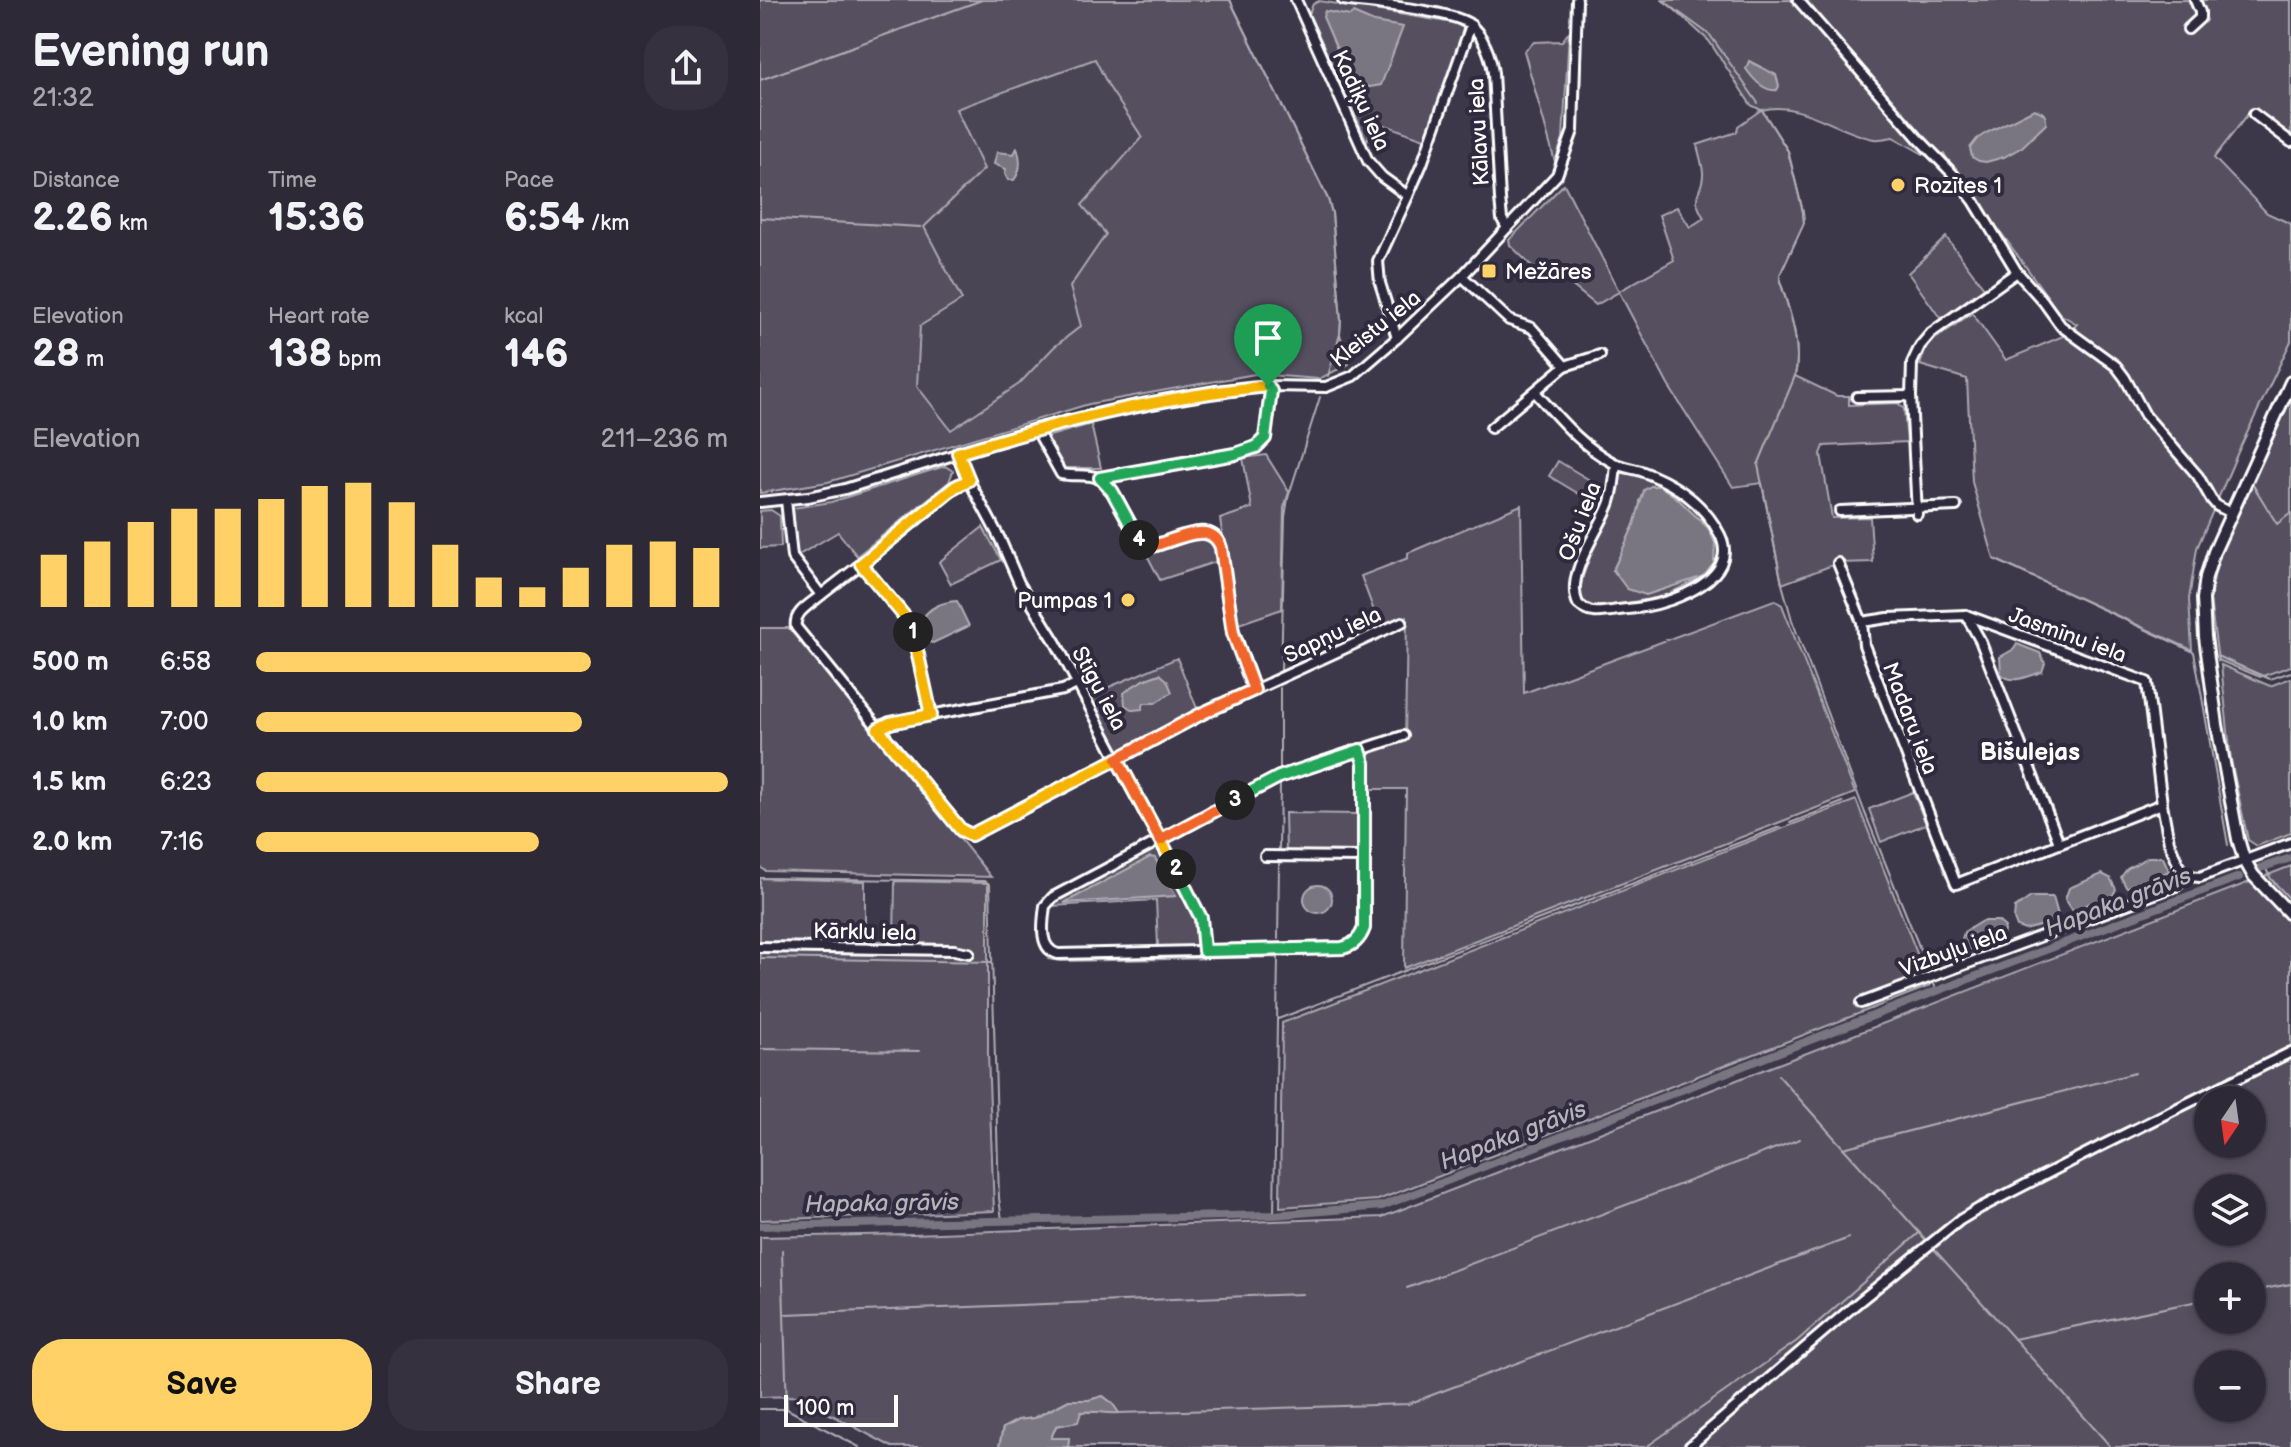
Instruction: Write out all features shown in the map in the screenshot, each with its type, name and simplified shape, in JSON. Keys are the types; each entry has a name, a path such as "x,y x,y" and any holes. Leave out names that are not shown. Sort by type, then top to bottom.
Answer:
{"main road":[{"path":"2291,382 2214,552 2203,599 2217,725 2244,859 2253,875 2291,915"}],"street":[{"name":"Kadiķu iela","path":"1296,0 1368,161 1382,177 1408,196"},
{"path":"1343,0 1454,17 1471,25 1422,164 1378,261 1380,283 1397,338"},
{"name":"Kleistu iela","path":"760,502 845,489 1036,429 1107,412 1217,391 1268,386 1326,387 1353,376 1462,276 1557,175 1573,131 1577,0"},
{"path":"1798,0 1953,174 1974,201 2017,272 2061,326 2116,366 2145,415 2198,476 2217,506 2231,513"},
{"path":"2188,29 2200,18 2195,0"},
{"name":"Kālavu iela","path":"1471,25 1491,58 1499,188 1502,219 1507,228"},
{"path":"2254,114 2291,142"},
{"path":"1916,510 1912,363 1931,333 2017,272"},
{"path":"1462,276 1509,320 1532,328 1565,366"},
{"path":"1491,428 1565,366 1600,355"},
{"path":"1036,429 1061,474 1100,478 1235,454 1256,447 1265,438 1271,391 1268,386"},
{"name":"Ošu iela","path":"1535,392 1582,442 1616,464 1665,481 1689,497 1705,513 1724,545 1724,557 1716,573 1706,582 1669,600 1644,607 1593,612 1578,604 1573,591 1579,567 1610,502 1616,464"},
{"path":"1857,397 1911,396"},
{"name":"Stīgu iela","path":"821,595 797,616 796,627 961,830 971,835 1117,759 1048,629 1024,594 958,453"},
{"path":"1100,478 1109,486 1135,535 1144,544 1157,545 1201,532 1217,538 1233,633 1254,690"},
{"path":"786,500 792,557 821,595 955,487 969,480"},
{"path":"1840,511 1956,506"},
{"name":"Madaru iela","path":"1838,563 1862,622 1864,645 1956,884 2059,843"},
{"path":"861,564 912,629 931,715"},
{"path":"1966,615 1980,640 2059,843 2162,804"},
{"name":"Jasmīnu iela","path":"1862,622 1966,615 2147,682 2169,842 2181,871 2189,876"},
{"name":"Sapņu iela","path":"1117,759 1203,713 1402,622"},
{"path":"1980,640 1994,625"},
{"path":"878,729 890,723 1063,690 1077,684"},
{"path":"1360,750 1364,763 1364,928 1353,944 1342,948 1058,954 1045,945 1046,902 1279,777 1360,750 1403,736"},
{"path":"1117,759 1201,918 1204,951"},
{"path":"2189,876 2200,877 2291,843"},
{"path":"1265,856 1363,857"},
{"name":"Vizbuļu iela","path":"1861,1003 2176,886 2189,876"},
{"name":"Kārklu iela","path":"760,947 954,950 969,953"},
{"path":"1689,1447 1960,1220 2291,1052"}],"shaded area":[{"path":"760,0 1230,0 1328,199 1332,213 1340,334 1349,364 1319,379 1255,374 1089,404 828,482 760,493","holes":["1095,59 1109,87 1142,137 1082,205 1106,234 1070,287 1081,326 1054,347 1019,384 951,430 917,386 920,326 962,300 924,227 984,169 956,109"]},
{"path":"1664,0 2291,0 2291,138 2252,109 2214,158 2267,213 2291,224 2291,341 2197,548 2189,599 2192,650 1994,559 1972,482 1967,379 1920,365 1927,345 1972,313 2006,360 2068,334 2077,324 2060,314 1944,154 1932,159 1893,137 1874,139 1805,113 1776,108 1762,110 1788,151 1804,223 1780,275 1796,340 1795,376 1837,396 1849,396 1849,405 1898,403 1904,409 1907,442 1824,446 1821,454 1832,518 1870,517 1873,562 1838,563 1782,584 1762,483 1733,487 1668,385 1619,292 1596,305 1560,276 1537,271 1510,245 1509,240 1564,184 1619,291 1674,260 1659,215 1677,207 1690,227 1704,218 1697,203 1703,172 1697,145 1737,132 1738,126 1761,110 1751,105 1709,41"},
{"path":"1319,1 1454,23 1463,28 1464,35 1427,140 1374,121 1367,141 1309,14 1313,4"},
{"path":"1325,11 1350,16 1353,13 1374,22 1403,27 1381,85 1352,84 1323,17"},
{"path":"1569,32 1563,138 1555,162 1524,51 1534,42 1562,41"},
{"path":"1095,59 1109,87 1142,137 1082,204 1106,234 1096,251 1081,326 1054,347 1019,384 951,430 917,386 920,326 962,300 924,227 979,158 955,109"},
{"path":"1749,61 1776,75 1777,90 1763,87 1755,81 1746,69"},
{"path":"2034,109 2044,114 2046,124 2022,147 1986,162 1972,157 1970,148 1977,139"},
{"path":"1017,148 1020,161 1018,173 1014,180 1008,180 1006,169 994,164 997,152 1014,154"},
{"path":"1946,237 1984,288 1941,319 1908,273"},
{"path":"2291,391 2291,666 2260,677 2218,660 2210,600 2218,554"},
{"path":"1091,424 1101,468 1065,468 1046,437"},
{"path":"1266,455 1289,492 1284,508 1282,609 1236,625 1220,519 1252,508 1243,458"},
{"path":"1558,461 1593,482 1584,497 1549,476"},
{"path":"945,466 953,471 949,482 857,556 838,532 797,556 793,508 831,502"},
{"path":"1628,470 1658,480 1700,512 1717,535 1721,558 1708,574 1704,576 1662,597 1588,607 1581,600 1583,576 1615,505 1619,473","holes":["1640,500 1688,510 1699,519 1704,576 1646,595 1613,570 1634,527"]},
{"path":"1660,486 1677,498 1709,529 1715,543 1714,563 1704,576 1646,595 1627,589 1613,570 1634,525 1644,490"},
{"path":"1521,505 1524,693 1774,600 1782,605 1855,793 1404,968 1406,789 1366,789 1366,756 1405,740 1407,616 1380,627 1361,576 1408,558 1408,553"},
{"path":"771,510 780,516 781,547 760,548 760,511"},
{"path":"983,527 1001,560 951,584 939,562"},
{"path":"1201,537 1214,543 1218,561 1160,580 1146,553"},
{"path":"957,601 969,626 933,643 923,641 925,628 921,620 924,615 936,606"},
{"path":"760,628 789,628 991,877 766,871 760,867"},
{"path":"2017,644 2040,653 2045,663 2042,672 2016,679 2001,674 2000,657"},
{"path":"1177,658 1198,711 1120,751 1088,696","holes":["1160,674 1155,703 1144,703 1129,689"]},
{"path":"2221,665 2270,686 2291,678 2291,833 2257,846 2248,840 2231,760"},
{"path":"1160,674 1167,680 1172,692 1155,703 1144,703 1142,709 1133,710 1125,705 1124,693"},
{"path":"1913,792 1926,824 1881,842 1869,809"},
{"path":"1856,800 1930,986 1378,1200 1280,1207 1282,1023"},
{"path":"1285,813 1359,814 1359,853 1286,853"},
{"path":"1157,845 1199,922 1199,946 1158,946 1156,900 1052,906 1052,902"},
{"path":"1150,857 1155,858 1176,896 1064,903"},
{"path":"2148,857 2163,857 2169,871 2138,886 2126,887 2121,877 2127,869"},
{"path":"2291,866 2291,1447 1068,1447 1069,1438 1051,1438 1056,1426 1077,1422 1081,1412 1118,1412 1103,1396 1069,1400 1034,1418 1018,1420 1003,1428 999,1447 892,1447 796,1396 760,1397 760,1237 1382,1217"},
{"path":"2102,874 2110,878 2116,889 2112,897 2073,911 2065,899 2069,888"},
{"path":"760,878 865,881 865,941 894,941 895,881 988,883 988,1054 994,1211 760,1220"},
{"path":"1318,885 1328,889 1332,899 1328,909 1318,913 1308,909 1304,899 1308,889"},
{"path":"2031,897 2053,897 2058,915 2050,923 2025,930 2017,927 2015,908"},
{"path":"1982,921 1998,921 2005,927 2002,939 1968,950 1960,946 1964,932"},
{"path":"1103,1396 1119,1413 1081,1412 1078,1422 1056,1426 1051,1438 1069,1438 1068,1447 999,1447 1003,1428 1018,1420 1035,1418 1069,1400"}],"waterway":[{"path":"760,80 982,0"},
{"path":"1230,0 1328,199 1332,213 1341,320 1328,376"},
{"path":"1662,0 1710,35 1758,103"},
{"path":"1762,110 1788,151 1804,223 1780,275 1796,340 1795,376 1758,465 1792,620 1929,971"},
{"path":"760,218 921,227"},
{"path":"1281,671 1285,517 1288,498 1320,397"},
{"path":"2253,485 2277,524 2291,513"},
{"path":"1994,559 2194,652 2228,845"},
{"path":"2217,656 2270,679 2291,672"},
{"path":"1280,688 1280,769"},
{"path":"1279,849 1280,783"},
{"path":"1790,823 1843,802"},
{"path":"1278,1019 1780,827"},
{"name":"Hapaka grāvis","path":"2260,868 2291,858"},
{"path":"1278,939 1279,864"},
{"path":"2265,867 2271,879 2291,900"},
{"name":"Hapaka grāvis","path":"760,1226 1274,1215 1382,1206 2239,877"},
{"path":"760,878 985,881 990,885 1002,1220"},
{"path":"1048,959 1278,957 1274,1215"},
{"path":"760,958 992,962"},
{"path":"1933,982 1937,991"},
{"path":"760,1049 920,1051"},
{"path":"1843,1148 2135,1073"},
{"path":"1778,1075 1925,1239"},
{"path":"1407,1288 1800,1139"},
{"path":"1646,1447 1797,1341 1919,1233"},
{"path":"1119,1413 1408,1404 1849,1238"},
{"path":"1933,1248 2111,1447"},
{"path":"782,1250 787,1409"},
{"path":"2266,1288 2291,1284"},
{"path":"785,1314 1302,1294"},
{"path":"2014,1339 2194,1302"},
{"path":"760,1409 787,1409 859,1447"}],"place":[{"name":"Rozītes 1","path":"1898,185"},
{"name":"Mežāres","path":"1489,271"},
{"name":"Pumpas 1","path":"1128,600"}],"district":[{"name":"Bišulejas","path":"2030,752"}],"route":[{"path":"1268,386 1217,391 1107,412 958,453 969,480 955,487 861,564 912,629 931,715 890,723 878,729 961,830 971,835 1117,759 1201,918 1204,951 1345,948 1359,938 1364,928 1363,756 1360,750 1279,777 1160,840 1117,759 1254,690 1233,633 1217,538 1201,532 1157,545 1144,544 1135,535 1109,486 1100,478 1235,454 1256,447 1265,438 1271,391 1268,386"}]}
